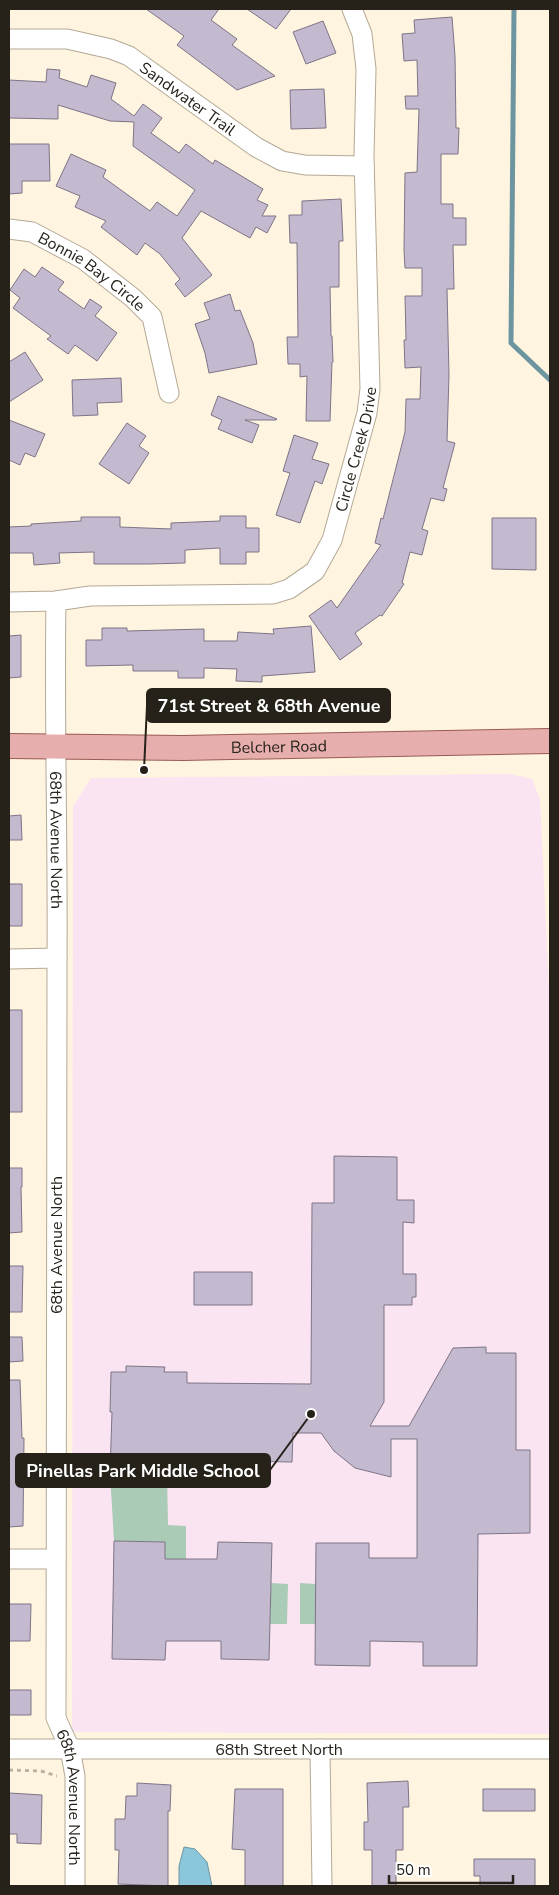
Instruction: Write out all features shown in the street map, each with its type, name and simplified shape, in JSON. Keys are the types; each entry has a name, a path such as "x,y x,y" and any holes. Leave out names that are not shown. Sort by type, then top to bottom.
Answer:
{"main road":[{"name":"Belcher Road","path":"9,746 183,748 550,741"}],"street":[{"name":"Circle Creek Drive","path":"9,602 56,601 90,596 273,594 289,589 316,571 334,536 367,413 370,389 364,166 366,69 362,34 352,9"},
{"name":"Sandwater Trail","path":"9,39 67,39 111,49 129,56 256,147 282,162 305,165 364,166"},
{"name":"Bonnie Bay Circle","path":"9,229 32,232 83,259 133,298 152,317 169,393"},
{"name":"68th Avenue North","path":"56,601 56,1718 70,1749 75,1776 75,1886"},
{"path":"9,959 57,958"},
{"path":"9,1559 56,1559"},
{"path":"320,1749 322,1886"},
{"name":"68th Street North","path":"9,1750 550,1749"}],"path":[{"path":"9,1770 41,1771 62,1776"}],"shaded area":[{"path":"511,774 532,779 540,799 549,987 550,1734 72,1732 73,806 91,778"}],"green space":[{"path":"110,1473 127,1473 127,1479 164,1479 165,1474 167,1474 168,1525 186,1526 186,1559 165,1559 165,1542 114,1541"},
{"path":"271,1583 288,1584 287,1624 270,1624"},
{"path":"300,1583 316,1584 316,1624 300,1624"}],"water":[{"path":"184,1847 195,1849 207,1862 212,1886 179,1886 179,1866"}],"building":[{"path":"146,9 219,9 211,20 237,39 232,45 275,76 237,90 177,45 184,36"},
{"path":"247,9 291,9 276,29"},
{"path":"452,17 455,56 456,128 459,128 458,154 441,154 441,204 453,204 453,218 466,218 466,245 453,245 454,289 447,289 449,375 447,441 455,443 443,488 447,489 444,501 431,498 422,529 428,531 422,555 410,552 402,583 404,584 382,616 380,615 355,633 362,644 340,660 309,616 331,600 337,608 381,545 375,543 405,432 406,399 420,399 421,367 405,368 404,340 406,340 405,296 422,296 422,268 405,268 404,250 405,173 417,172 419,109 406,109 405,96 418,96 417,60 404,61 402,34 415,33 414,20"},
{"path":"323,21 336,53 306,64 293,32"},
{"path":"47,69 60,70 59,78 87,87 91,75 116,83 111,99 134,116 143,104 162,118 151,133 179,153 186,144 213,164 215,160 263,189 257,200 268,205 262,216 276,216 267,233 256,227 250,238 201,211 182,238 212,275 185,297 175,284 180,279 160,254 145,243 137,255 101,227 106,221 75,207 80,196 56,186 71,154 106,170 103,177 150,211 157,202 177,216 195,190 133,146 134,122 110,121 58,105 58,119 9,118 9,80 46,82"},
{"path":"324,89 326,128 291,129 290,90"},
{"path":"9,144 49,144 50,181 22,181 22,193 9,194"},
{"path":"341,199 343,241 339,241 339,287 330,287 333,362 330,421 306,421 307,376 300,377 300,364 288,364 287,337 298,337 297,243 290,243 289,215 302,215 302,201"},
{"path":"42,267 64,282 58,290 84,309 90,299 102,307 95,316 117,333 97,361 75,345 68,354 47,339 51,336 13,308 20,298 10,290 24,269 35,277"},
{"path":"230,294 235,311 240,310 253,343 257,364 209,373 205,353 195,324 210,319 204,303"},
{"path":"25,352 43,380 9,402 9,362"},
{"path":"121,378 122,402 97,403 98,415 73,416 72,380"},
{"path":"218,396 277,419 245,420 259,425 252,443 218,429 222,420 211,415"},
{"path":"9,420 45,434 35,457 25,453 20,465 9,460"},
{"path":"127,423 146,436 139,446 149,453 129,484 99,464"},
{"path":"294,435 318,443 312,459 329,464 322,484 315,481 300,523 276,515 290,473 283,471"},
{"path":"220,516 246,516 246,528 259,528 259,552 246,552 246,564 220,564 220,548 185,550 185,563 148,564 94,564 94,552 59,553 60,563 34,565 33,553 9,553 9,527 81,521 81,517 120,517 120,527 171,529 171,523 220,521"},
{"path":"492,518 536,518 536,570 492,569"},
{"path":"311,626 315,672 262,676 262,682 236,681 237,669 204,668 204,678 178,678 178,671 133,671 133,665 86,666 86,640 102,640 102,628 127,628 127,631 204,629 204,641 237,641 238,632 274,634 273,629"},
{"path":"21,635 21,677 9,678 9,636"},
{"path":"21,815 22,840 9,840 9,816"},
{"path":"9,884 22,884 22,926 9,926"},
{"path":"9,1010 22,1010 22,1112 9,1112"},
{"path":"334,1156 397,1157 397,1200 414,1200 414,1223 403,1222 403,1274 416,1274 416,1297 412,1297 412,1305 384,1305 384,1402 370,1426 409,1426 453,1348 486,1347 486,1353 516,1353 516,1450 530,1450 530,1533 478,1534 477,1666 423,1666 423,1642 370,1641 370,1666 315,1665 316,1543 369,1543 369,1558 417,1558 417,1439 391,1439 391,1477 355,1468 334,1451 321,1433 293,1433 292,1462 186,1460 186,1474 165,1474 165,1479 127,1479 127,1473 110,1473 111,1372 126,1372 126,1366 165,1367 164,1372 187,1372 187,1383 311,1384 312,1203 334,1203"},
{"path":"9,1168 22,1168 22,1232 9,1233"},
{"path":"9,1266 23,1266 22,1312 9,1312"},
{"path":"194,1272 252,1272 252,1305 194,1305"},
{"path":"9,1337 22,1337 23,1361 9,1362"},
{"path":"9,1380 20,1380 22,1438 24,1438 23,1526 9,1527"},
{"path":"114,1541 165,1542 165,1559 217,1559 218,1542 272,1543 269,1660 221,1659 221,1641 166,1641 165,1660 112,1659"},
{"path":"9,1604 31,1604 30,1641 9,1641"},
{"path":"9,1690 31,1690 31,1715 9,1715"},
{"path":"408,1781 409,1807 403,1807 403,1850 396,1850 396,1886 372,1886 372,1850 364,1850 364,1822 368,1822 367,1783"},
{"path":"137,1783 171,1785 170,1811 168,1811 168,1886 118,1884 119,1850 115,1850 115,1819 125,1819 126,1796 137,1796"},
{"path":"235,1789 283,1789 283,1886 245,1886 245,1850 232,1849"},
{"path":"483,1789 535,1789 535,1811 483,1811"},
{"path":"9,1793 42,1795 41,1844 17,1843 17,1834 9,1834"},
{"path":"474,1859 535,1859 535,1886 480,1886 480,1876 474,1876"}],"waterway":[{"path":"514,9 511,343 550,380"}],"place":[{"name":"71st Street & 68th Avenue","path":"144,770"},
{"name":"Pinellas Park Middle School","path":"311,1414"}]}
